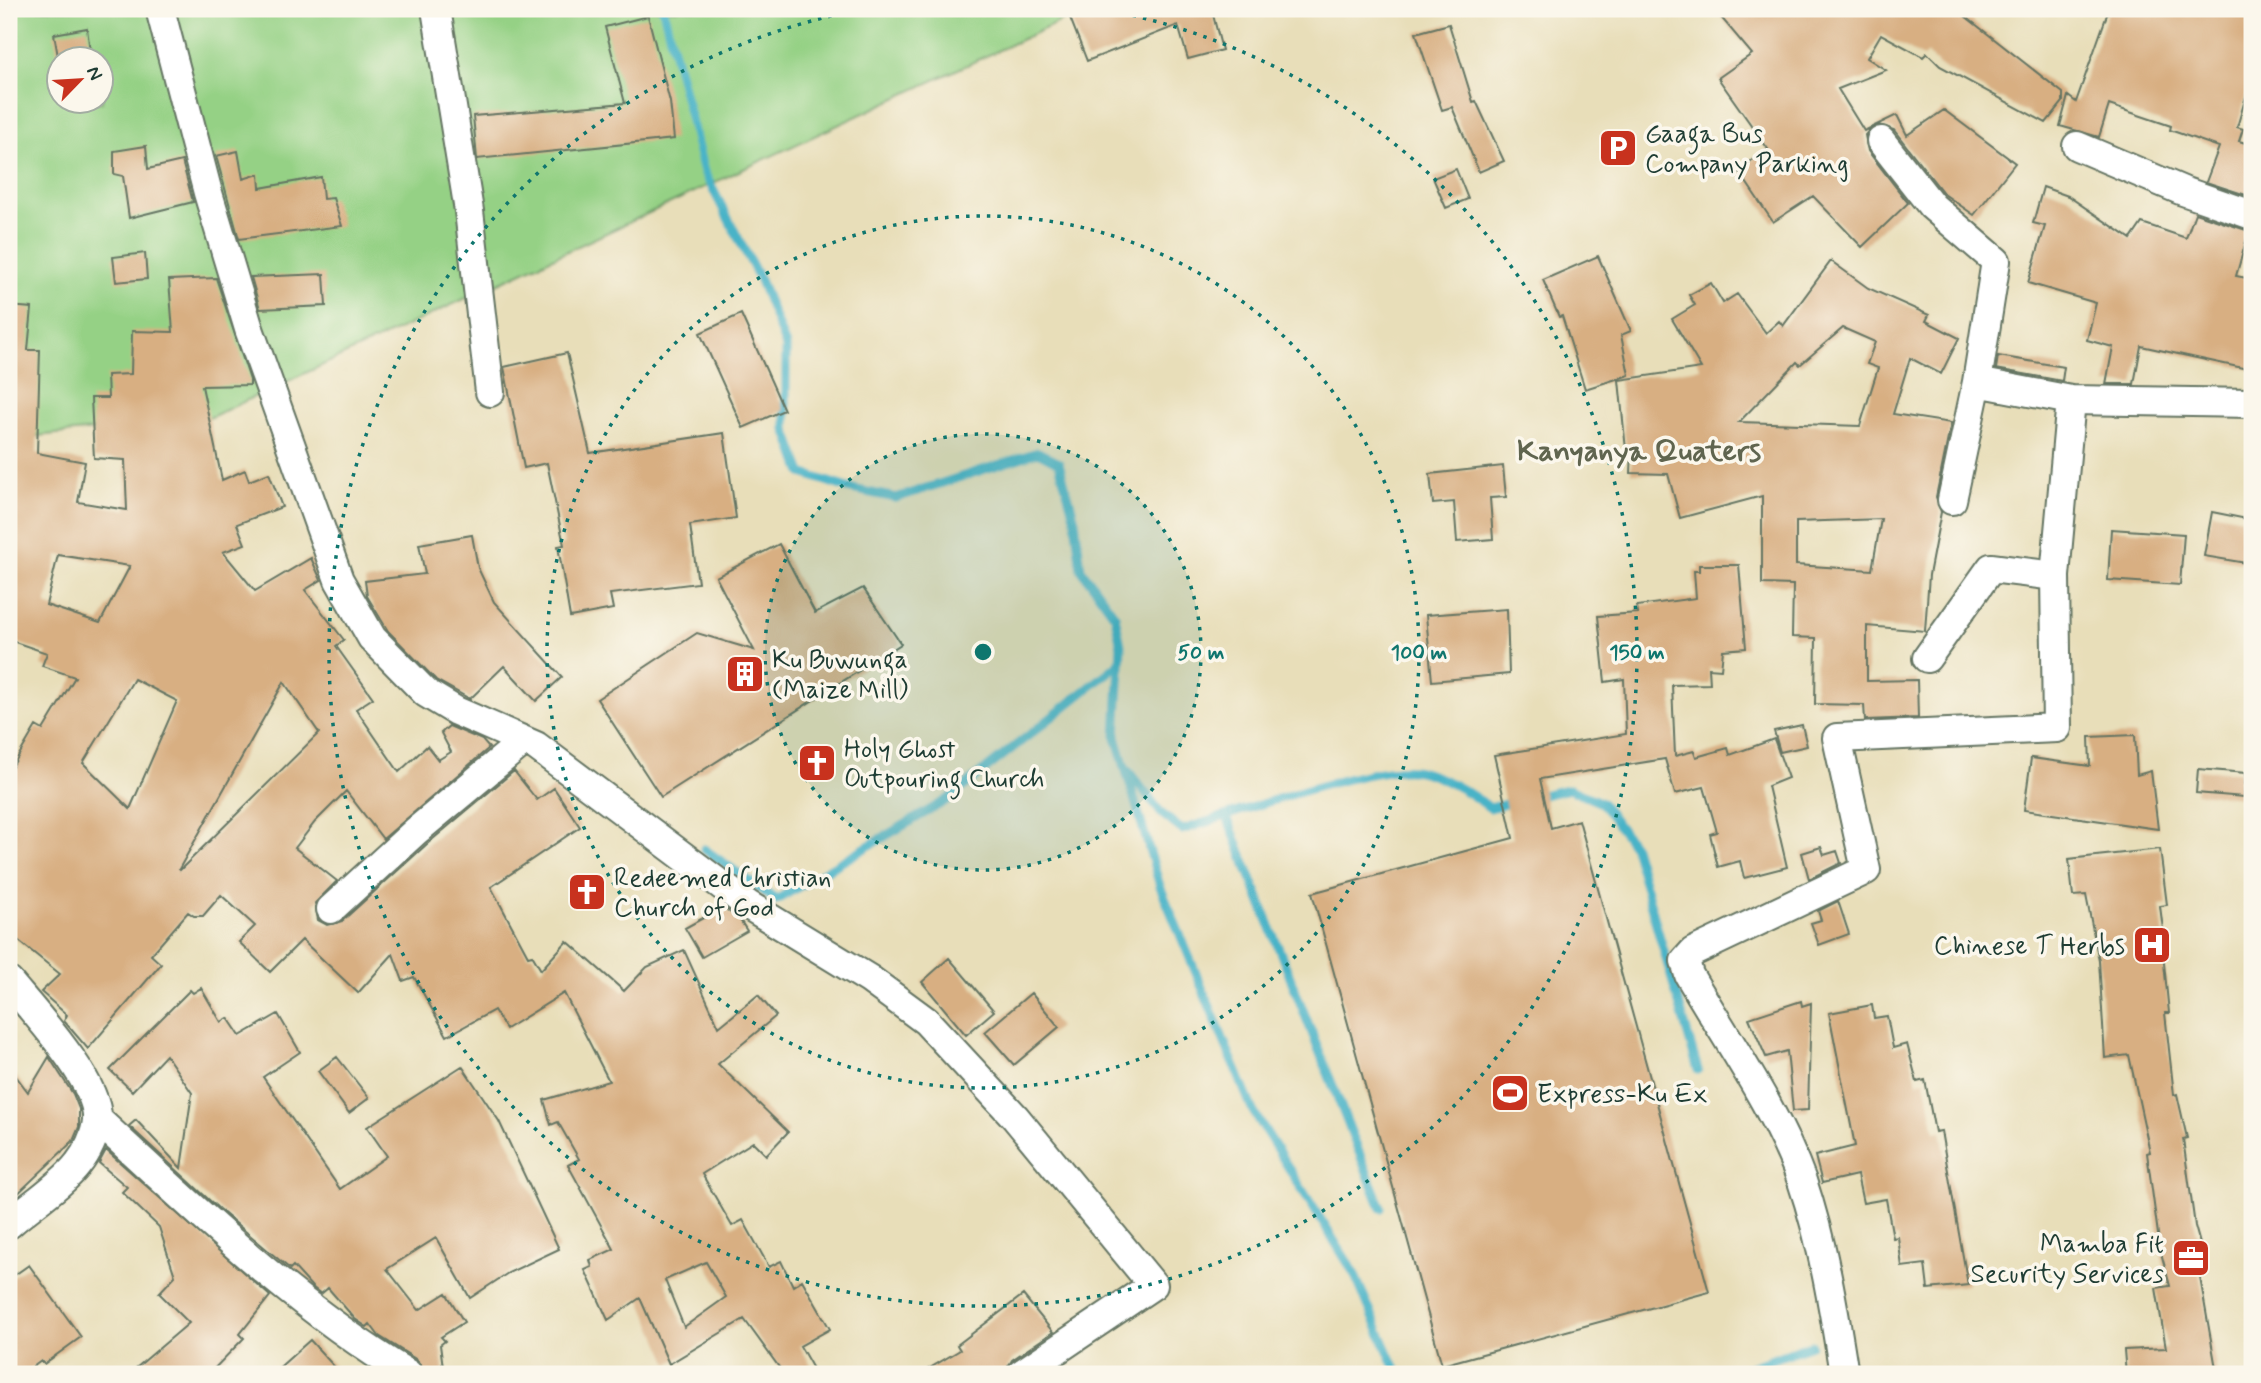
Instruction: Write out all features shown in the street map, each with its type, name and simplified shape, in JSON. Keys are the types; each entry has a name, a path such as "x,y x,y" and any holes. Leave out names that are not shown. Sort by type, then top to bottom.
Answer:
{"street":[{"path":"160,9 208,193 249,329 340,580 372,638 426,693 456,711 536,746 748,905 869,979 926,1021 1015,1117 1153,1285 1021,1374"},
{"path":"436,9 469,211 490,392"},
{"path":"1881,141 1932,206 1996,261 1978,382 1952,500"},
{"path":"2077,146 2183,191 2252,215"},
{"path":"1978,382 2071,400 2252,403"},
{"path":"1843,1374 1818,1235 1801,1179 1777,1126 1689,975 1685,961 1693,952 1866,870 1837,738 2057,728 2055,576 2071,400"},
{"path":"1927,658 1992,568 2055,576"},
{"path":"331,909 416,831 524,741"},
{"path":"9,982 88,1084 97,1119 90,1144 77,1166 9,1224"},
{"path":"97,1119 286,1287 368,1350 408,1374"}],"green space":[{"path":"9,9 1087,9 209,418 9,439"}],"building":[{"path":"1085,9 1215,9 1212,11 1222,50 1188,59 1178,25 1087,61 1069,15"},
{"path":"1714,9 1956,9 2063,93 2063,102 2046,123 1940,66 1927,53 1923,57 1881,34 1867,58 1886,70 1838,89 1864,131 1897,115 1907,135 1944,110 2015,163 1974,215 1944,194 1894,130 1879,125 1871,128 1865,135 1868,151 1908,203 1862,247 1813,196 1773,222 1738,170 1768,149 1718,78 1752,54"},
{"path":"2109,9 2252,9 2252,76 2237,127 2243,129 2239,141 2252,145 2252,197 2206,182 2219,147 2170,130 2171,126 2109,105 2099,137 2060,126 2068,96 2076,102"},
{"path":"648,16 670,102 674,139 477,159 473,116 625,103 605,27"},
{"path":"1449,24 1473,102 1476,101 1504,161 1479,172 1452,107 1442,110 1416,33"},
{"path":"87,28 89,46 56,46 54,34"},
{"path":"146,146 148,169 182,161 193,202 129,218 123,176 114,174 114,151"},
{"path":"238,151 243,179 259,174 260,188 321,177 323,199 333,198 342,226 239,239 216,156"},
{"path":"1456,169 1468,199 1446,208 1433,178"},
{"path":"2043,187 2068,196 2131,239 2142,223 2186,238 2195,213 2249,231 2236,276 2252,279 2252,370 2141,346 2134,384 2106,384 2113,347 2087,340 2096,303 2028,283 2045,226 2033,223"},
{"path":"145,253 147,279 116,282 113,257"},
{"path":"1598,256 1631,331 1621,335 1629,375 1585,389 1562,316 1559,317 1543,280"},
{"path":"1831,261 1868,288 1929,315 1926,321 1959,338 1941,374 1910,358 1893,414 1951,423 1936,497 1941,512 1929,575 1925,631 1867,626 1867,681 1917,680 1918,718 1865,720 1864,705 1815,704 1816,638 1792,637 1793,585 1762,584 1762,496 1680,518 1668,474 1631,473 1632,450 1626,450 1619,380 1701,368 1672,319 1695,305 1689,295 1711,283 1723,303 1737,294 1766,333 1779,321 1783,326","holes":["1843,328 1875,342 1867,364 1878,368 1860,426 1739,422 1797,362 1800,365","1881,519 1872,570 1796,565 1796,522"]},
{"path":"324,274 326,306 260,309 251,277"},
{"path":"216,278 250,380 250,385 202,386 222,480 245,470 249,481 269,473 282,507 237,524 245,544 223,552 255,591 311,558 321,580 305,590 344,640 336,646 373,698 356,709 399,772 427,746 438,760 451,752 441,733 449,726 482,740 489,748 383,839 346,791 315,822 295,848 337,881 315,903 318,920 327,925 342,921 427,844 514,771 537,800 554,788 580,827 491,887 528,956 532,955 541,970 567,941 624,991 647,967 684,950 719,1027 758,995 776,1016 718,1064 788,1132 766,1155 753,1142 702,1174 732,1226 743,1220 769,1267 781,1261 793,1286 802,1280 830,1329 800,1346 816,1374 784,1374 744,1319 669,1364 640,1298 608,1320 585,1270 592,1267 590,1260 614,1249 568,1165 579,1159 558,1122 551,1125 544,1100 609,1081 564,993 506,1029 494,1010 447,1036 414,977 403,981 393,954 358,993 302,940 270,972 239,942 255,926 221,895 203,916 194,916 188,912 151,955 161,964 88,1049 64,1021 67,1015 41,992 60,974 9,933 9,772 36,726 43,730 75,677 42,666 47,653 9,640 9,306 32,308 28,350 40,350 37,453 85,462 78,502 127,510 125,460 94,458 91,398 108,398 107,375 131,374 132,331 173,332 169,280","holes":["58,555 130,566 100,623 46,605","134,679 177,701 130,809 83,763","284,682 319,733 179,869","706,1262 726,1297 684,1327 665,1280"]},
{"path":"741,314 784,410 743,428 700,333"},
{"path":"567,353 590,453 724,433 736,518 690,525 698,583 610,594 613,609 570,617 558,546 564,545 547,463 524,468 504,367"},
{"path":"1998,356 2064,367 2062,381 1996,369"},
{"path":"1503,466 1506,497 1490,498 1493,539 1457,542 1454,502 1433,504 1430,474"},
{"path":"2212,512 2252,520 2252,564 2204,556"},
{"path":"2111,529 2184,534 2180,585 2108,580"},
{"path":"472,535 478,568 494,602 562,677 536,701 504,666 470,699 436,680 388,631 367,596 365,581 425,574 419,544"},
{"name":"Ku Buwunga (Maize Mill)","path":"779,544 815,613 863,588 901,644 661,797 597,699 697,633 754,650 716,577"},
{"name":"Express-Ku Ex","path":"1699,565 1739,565 1746,648 1723,650 1721,669 1709,668 1710,684 1672,685 1675,756 1694,751 1696,757 1728,748 1730,755 1774,739 1788,778 1768,786 1787,867 1744,878 1740,861 1718,867 1710,834 1717,832 1704,787 1675,794 1665,759 1540,779 1551,828 1579,820 1709,1292 1442,1365 1312,893 1513,838 1494,755 1626,734 1624,679 1605,682 1598,616 1638,613 1637,606 1696,598 1694,571 1699,571"},
{"path":"1507,609 1509,674 1432,681 1426,615"},
{"path":"1802,725 1807,746 1780,752 1774,731"},
{"path":"2135,735 2137,775 2151,771 2158,829 2024,810 2031,758 2090,766 2089,737"},
{"path":"2198,769 2246,773 2244,797 2196,793"},
{"path":"1821,847 1824,855 1837,851 1841,863 1809,879 1802,853"},
{"path":"2160,849 2167,905 2160,906 2169,1013 2165,1013 2174,1095 2177,1094 2187,1138 2183,1139 2195,1226 2207,1269 2199,1272 2217,1374 2126,1374 2124,1350 2166,1348 2156,1288 2170,1286 2160,1249 2147,1153 2150,1152 2129,1055 2105,1058 2099,961 2086,895 2073,896 2069,859"},
{"path":"1838,901 1849,934 1819,945 1811,923 1821,920 1818,911"},
{"path":"723,907 740,920 747,931 702,957 685,928"},
{"path":"949,958 994,1011 966,1035 922,982"},
{"path":"201,988 221,1022 228,1018 240,1036 278,1014 300,1052 263,1077 340,1189 387,1156 367,1127 462,1066 499,1121 559,1249 508,1273 470,1298 436,1238 387,1269 419,1310 446,1293 464,1322 441,1337 445,1341 440,1345 444,1374 425,1374 417,1360 379,1336 370,1324 367,1327 355,1319 328,1288 321,1294 312,1287 293,1266 290,1269 219,1209 129,1126 136,1120 181,1168 192,1093 166,1055 132,1091 110,1070 190,990 193,993"},
{"path":"1031,993 1059,1027 1014,1065 985,1032"},
{"path":"1801,1001 1802,1006 1811,1003 1808,1110 1793,1111 1787,1051 1766,1057 1749,1018"},
{"path":"1872,1005 1874,1018 1887,1016 1893,1048 1907,1044 1917,1082 1925,1080 1935,1132 1941,1131 1968,1285 1928,1289 1925,1264 1902,1267 1898,1237 1893,1238 1886,1199 1863,1203 1857,1175 1822,1183 1815,1156 1855,1146 1829,1013"},
{"path":"49,1057 73,1094 79,1109 79,1127 73,1141 9,1202 9,1067 28,1092"},
{"path":"337,1057 369,1098 349,1113 318,1071"},
{"path":"106,1150 270,1296 240,1334 244,1338 209,1374 129,1374 189,1323 159,1293 175,1276 159,1227 122,1192 127,1187 99,1163"},
{"path":"29,1265 81,1337 44,1364 41,1361 23,1374 9,1374 9,1279"},
{"path":"1023,1295 1053,1332 1012,1360 1004,1374 920,1374 960,1350 957,1345"},
{"path":"310,1340 341,1374 272,1374"}],"waterway":[{"path":"663,9 704,172 760,280 786,346 786,429 802,473 847,488 896,498 1038,452 1059,463 1075,520 1081,569 1115,616 1121,646 1116,737 1160,886 1253,1111 1353,1271 1398,1374"},
{"path":"704,849 776,900 947,800 1120,663"},
{"path":"1126,768 1162,814 1182,830 1338,781 1399,770 1419,771 1438,777 1490,808 1516,801"},
{"path":"1533,797 1569,789 1602,803 1634,847 1698,1070"},
{"path":"1227,817 1381,1208"},
{"path":"1732,1374 1811,1345"}],"place":[{"name":"Gaaga Bus Company Parking","path":"1618,148"},
{"name":"Ku Buwunga (Maize Mill)","path":"745,674"},
{"name":"Holy Ghost Outpouring Church","path":"817,763"},
{"name":"Redeemed Christian Church of God","path":"587,892"},
{"name":"Chinese T Herbs","path":"2152,945"},
{"name":"Express-Ku Ex","path":"1510,1093"},
{"name":"Mamba Fit Security Services","path":"2191,1258"}],"district":[{"name":"Kanyanya Quaters","path":"1639,450"}]}
